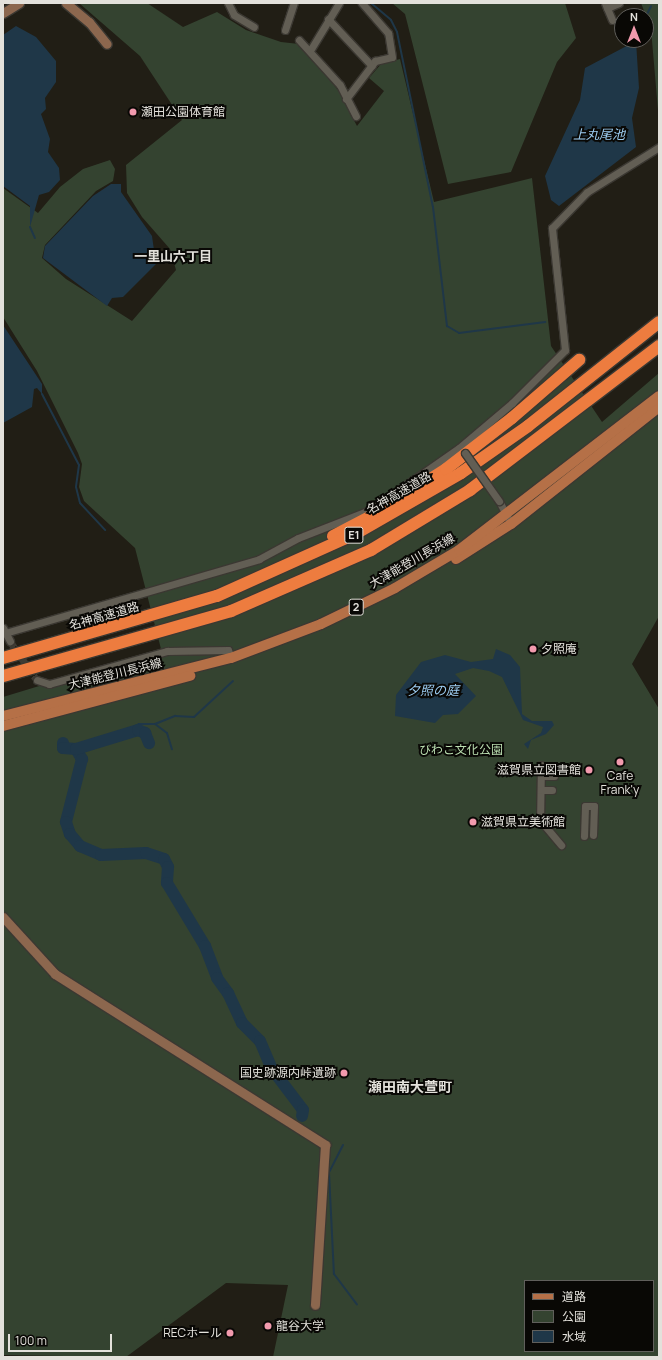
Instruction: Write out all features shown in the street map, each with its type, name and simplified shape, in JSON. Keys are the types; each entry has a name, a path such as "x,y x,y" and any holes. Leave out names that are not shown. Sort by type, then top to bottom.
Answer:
{"highway":[{"name":"名神高速道路","path":"3,658 168,612 303,560 412,503 528,426 659,322"},
{"name":"E1","path":"3,676 231,610 371,550 470,490 659,346"},
{"path":"168,612 381,511 472,450 579,360"}],"main road":[{"name":"大津能登川長浜線","path":"3,716 231,658 321,624 395,588 459,550 505,513 659,396"},
{"name":"大津能登川長浜線","path":"3,726 219,668 308,636 425,578 511,524 659,407"}],"street":[{"path":"3,13 19,3"},
{"path":"66,3 89,22 107,44"},
{"path":"228,3 233,12 254,27"},
{"path":"233,12 235,3"},
{"path":"285,30 294,3"},
{"path":"311,49 339,3"},
{"path":"346,99 372,66 392,57 388,33 362,3"},
{"path":"612,20 606,5 620,3"},
{"path":"328,19 372,66"},
{"path":"299,40 311,49 340,85 356,116"},
{"path":"10,641 4,631 259,560 298,538 370,510 462,450 565,350 552,228 587,192 659,147"},
{"path":"462,450 499,501 511,524"},
{"path":"37,680 49,684 167,651 228,650 231,658"},
{"path":"541,765 540,820 561,845"},
{"path":"541,776 554,776"},
{"path":"541,790 552,790"},
{"path":"584,836 584,806 594,806 593,835"},
{"path":"3,917 55,974 325,1146 315,1305"}],"green space":[{"name":"びわこ文化公園","path":"79,3 147,3 183,27 217,12 246,30 281,42 299,44 338,90 357,126 384,91 369,78 381,64 400,59 434,202 532,178 551,346 602,422 659,373 659,616 632,664 659,709 659,1357 273,1357 288,1285 226,1283 126,1357 3,1355 3,697 161,649 135,548 84,501 79,487 82,464 78,453 37,371 3,317 3,188 38,213 60,187 83,169 110,160 115,169 113,181 96,191 45,245 42,258 66,279 132,321 176,270 170,249 142,217 127,193 126,165 182,120 140,56"},
{"path":"392,3 565,3 576,38 557,62 511,172 448,184 405,14"},
{"path":"641,3 659,3 659,122 653,48 654,48 654,8 643,8"}],"water":[{"path":"16,26 36,37 56,61 56,82 45,98 46,109 41,114 50,139 48,152 59,168 60,180 49,192 39,195 30,227 30,206 3,186 3,35"},
{"name":"上丸尾池","path":"623,48 636,48 639,88 632,118 636,147 559,206 551,200 545,176 580,100 585,68"},
{"path":"111,184 121,184 121,192 152,236 156,264 123,297 112,298 107,306 43,258 45,246 93,196"},
{"path":"3,325 42,384 42,394 37,388 34,389 32,407 3,423"},
{"name":"夕照の庭","path":"496,649 510,655 520,667 522,714 532,721 552,721 554,725 546,734 531,740 528,749 524,744 541,733 543,727 523,720 502,677 489,671 473,668 455,674 476,696 458,714 443,715 435,723 395,716 396,695 421,662 445,655 471,662 493,659"}],"waterway":[{"path":"371,3 391,20 397,32 433,207 447,326 459,333 545,322"},
{"path":"30,227 35,238"},
{"path":"42,394 79,465 76,487 80,503 105,530"},
{"path":"127,732 139,724 155,724 175,716 194,717 233,681"},
{"path":"155,724 167,733 172,749"},
{"path":"76,749 138,730 145,733 149,743"},
{"path":"63,743 63,748 76,749 82,759 66,822 70,834 80,846 101,855 146,853 164,859 168,867 167,883 205,946 217,978 228,993 242,1023 260,1041 272,1069 303,1110 302,1116"},
{"path":"343,1145 329,1173 334,1274 357,1304"}],"tunnel":[{"path":"10,641 37,680"}],"place":[{"name":"瀬田公園体育館","path":"133,112"},
{"name":"夕照庵","path":"533,649"},
{"name":"Cafe Frank'y","path":"620,762"},
{"name":"滋賀県立図書館","path":"589,770"},
{"name":"滋賀県立美術館","path":"473,822"},
{"name":"国史跡源内峠遺跡","path":"344,1073"},
{"name":"龍谷大学","path":"268,1326"},
{"name":"RECホール","path":"230,1333"}],"district":[{"name":"一里山六丁目","path":"173,256"},
{"name":"瀬田南大萱町","path":"410,1087"}]}
